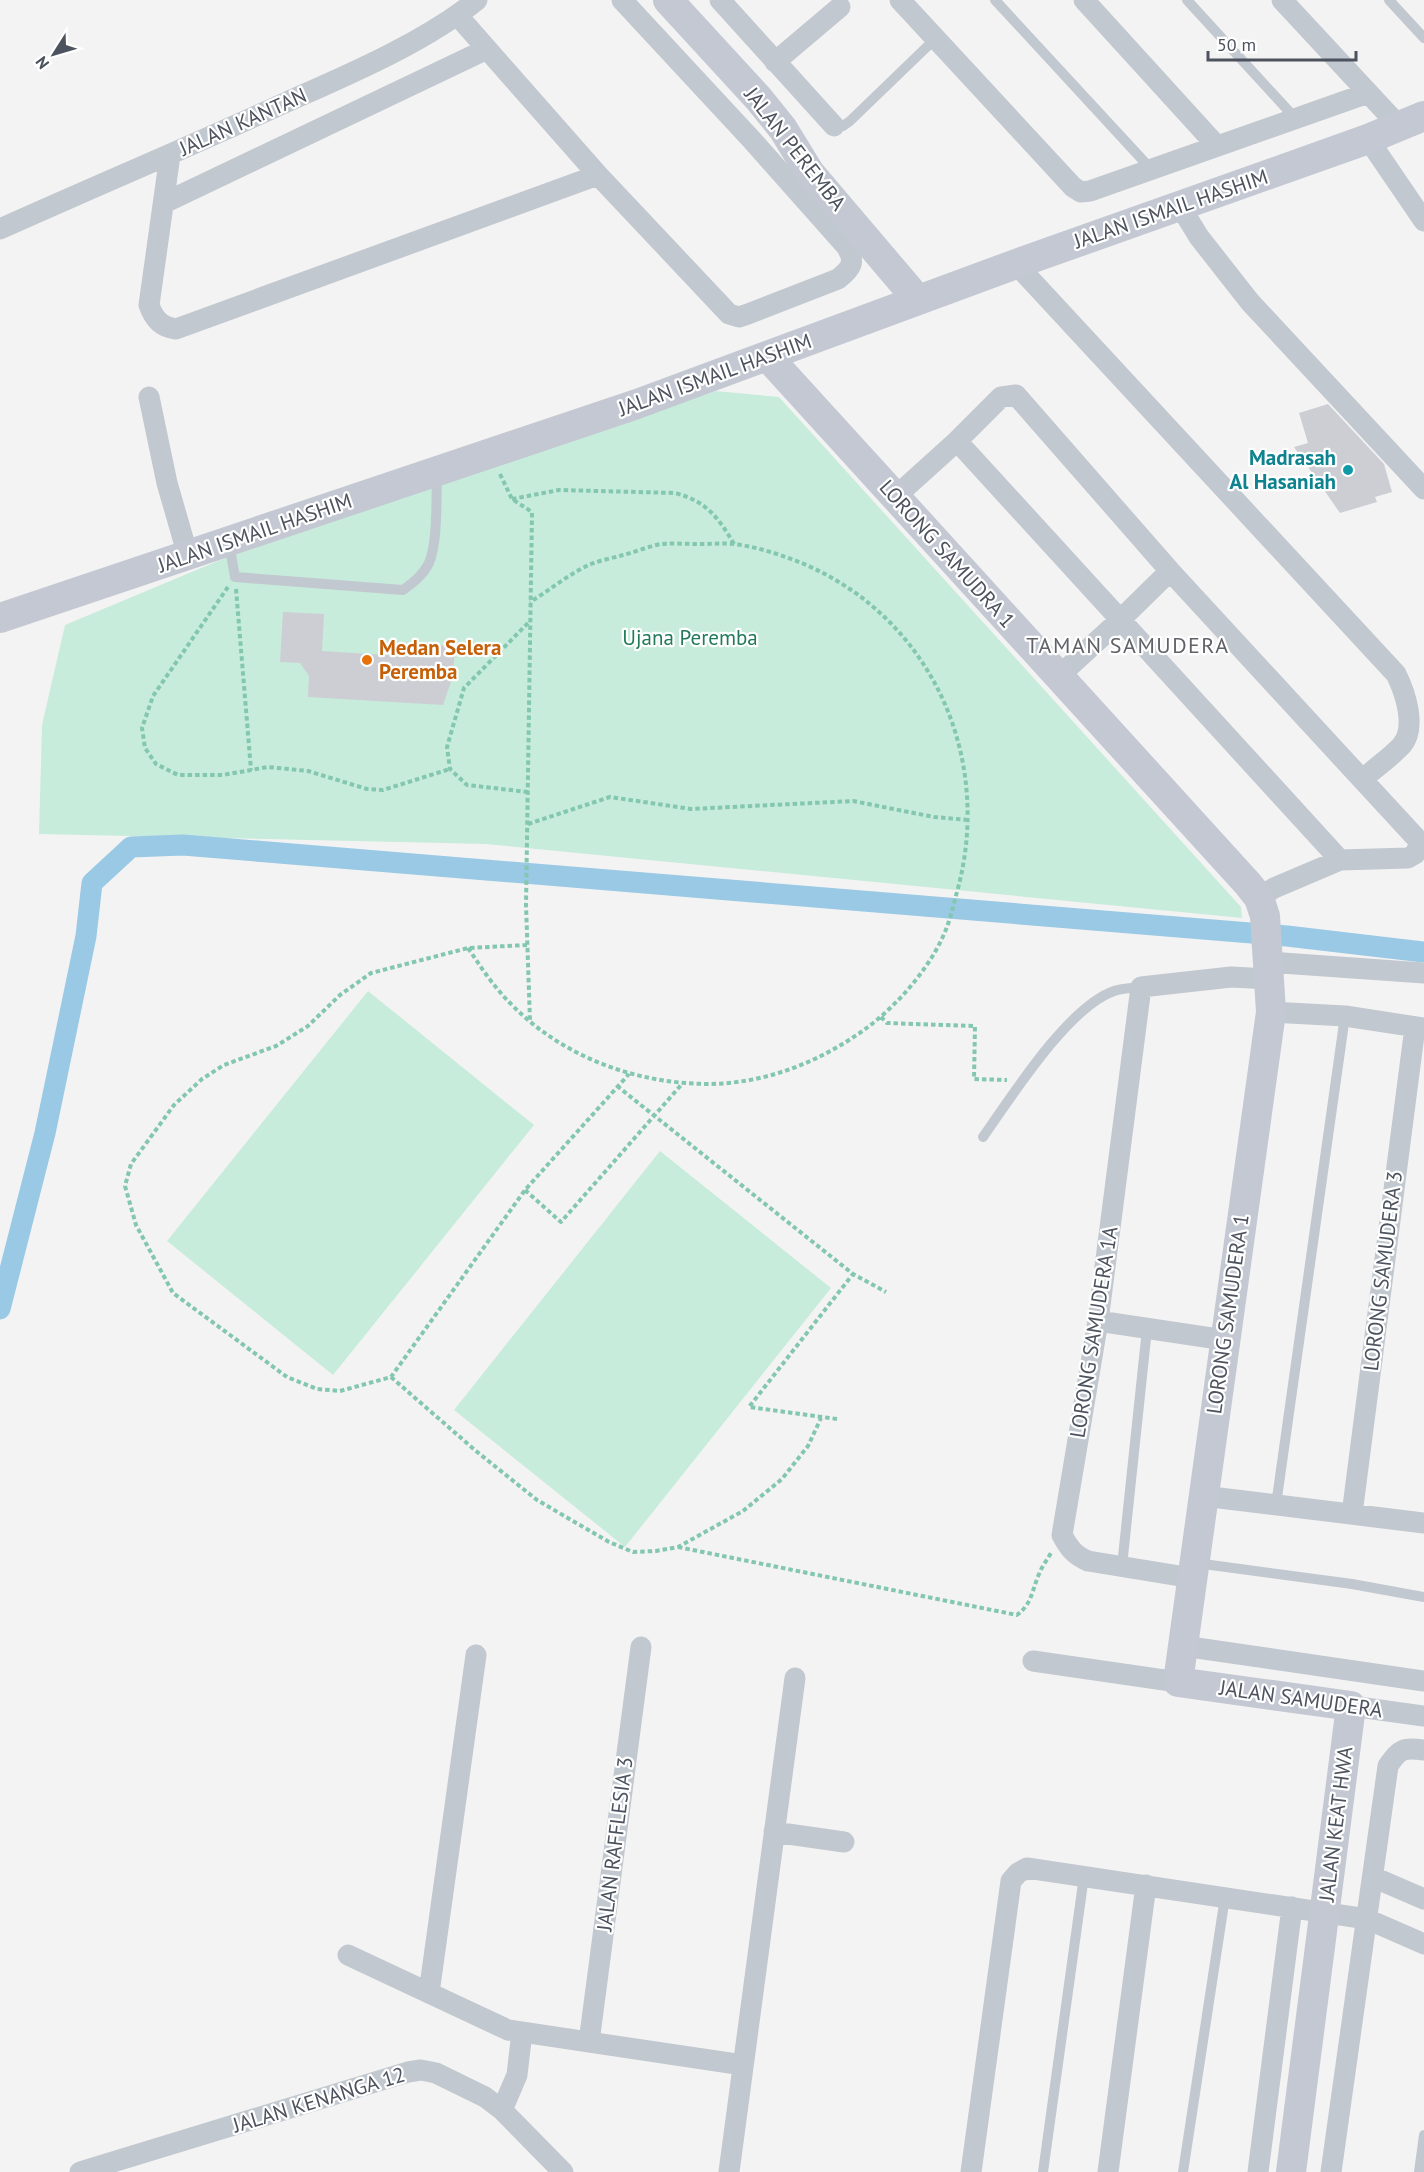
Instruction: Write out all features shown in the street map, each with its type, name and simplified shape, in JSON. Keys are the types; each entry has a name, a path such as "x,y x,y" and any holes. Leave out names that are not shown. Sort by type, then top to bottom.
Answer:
{"street":[{"name":"JALAN KANTAN","path":"0,229 330,83 437,29 458,16 477,0"},
{"path":"458,16 598,175 729,314 739,317 838,279 847,272 852,263 846,246 751,139 621,0"},
{"name":"JALAN PEREMBA","path":"668,0 758,98 783,129 810,173 918,300"},
{"path":"720,0 834,126"},
{"path":"900,0 1073,187 1081,192 1090,191 1368,93"},
{"path":"1084,0 1217,146"},
{"path":"1282,0 1368,93 1411,121"},
{"path":"775,62 840,7"},
{"path":"164,203 487,49"},
{"name":"JALAN ISMAIL HASHIM","path":"0,618 637,404 1016,264 1368,139 1411,121"},
{"path":"1368,139 1424,220"},
{"path":"170,155 149,305 158,322 176,329 598,175"},
{"path":"1180,206 1199,237 1250,302 1424,489"},
{"path":"1016,264 1396,674 1405,693 1409,725 1403,743 1363,779"},
{"name":"LORONG SAMUDRA 1","path":"767,356 1248,884 1262,907"},
{"path":"895,497 957,441 1001,397 1016,395 1170,571 1417,839 1419,849 1408,858 1340,860 1274,888 1262,907"},
{"path":"148,397 167,483 188,556"},
{"path":"957,441 1340,860"},
{"path":"1059,676 1170,571"},
{"name":"LORONG SAMUDERA 1","path":"1178,1682 1270,1012 1268,962 1262,907"},
{"path":"1141,987 1231,977 1268,962 1424,973"},
{"name":"LORONG SAMUDERA 1A","path":"1070,1549 1062,1535 1098,1321 1141,987"},
{"path":"1270,1012 1345,1016 1420,1027"},
{"name":"LORONG SAMUDERA 3","path":"1352,1514 1420,1027"},
{"path":"1098,1321 1225,1340"},
{"path":"1203,1496 1424,1524"},
{"path":"1070,1549 1078,1557 1088,1561 1122,1566 1193,1570"},
{"path":"1183,1646 1424,1681"},
{"name":"JALAN RAFFLESIA 3","path":"589,2042 641,1647"},
{"path":"429,1993 476,1655"},
{"path":"1033,1662 1178,1682"},
{"path":"729,2172 795,1678"},
{"name":"JALAN SAMUDERA","path":"1178,1682 1424,1716"},
{"name":"JALAN KEAT HWA","path":"1351,1706 1324,1911 1367,1919 1424,1944"},
{"path":"1331,2172 1388,1766 1397,1752 1411,1748 1424,1750"},
{"path":"774,1832 844,1842"},
{"path":"971,2172 1011,1881 1027,1868 1324,1911 1291,2172"},
{"path":"1373,1877 1424,1899"},
{"path":"1108,2172 1146,1885"},
{"path":"1258,2172 1292,1907"},
{"path":"348,1955 499,2027 743,2065"},
{"path":"502,2110 517,2075 522,2032"},
{"name":"JALAN KENANGA 12","path":"80,2172 140,2164 408,2072 421,2070 436,2073 485,2097 502,2110 563,2172"}],"lane":[{"path":"995,0 1150,169"},
{"path":"1187,0 1296,119"},
{"path":"1389,0 1424,38"},
{"path":"834,126 843,126 850,121 935,39"},
{"path":"229,542 236,577 403,590 420,578 429,563 433,547 437,471"},
{"path":"983,1137 1023,1080 1075,1016 1095,1000 1115,990 1141,987"},
{"path":"1276,1505 1345,1016"},
{"path":"1122,1566 1147,1329"},
{"path":"1193,1570 1352,1584 1424,1597"},
{"path":"1043,2172 1084,1876"},
{"path":"1183,2172 1225,1897"},
{"path":"1419,2172 1424,2135"}],"path":[{"path":"490,454 512,499 532,512 526,905 530,1021"},
{"path":"512,499 559,490 675,493 692,497 718,517 734,544"},
{"path":"468,948 496,987 530,1021 560,1043 585,1057 629,1074 683,1084 726,1084 768,1077 809,1063 847,1043 881,1017 907,990 930,960 948,927 964,869 969,820 966,771 954,723 933,678 904,637 869,602 828,575 783,555 734,544 662,544 591,564 530,602"},
{"path":"236,577 251,770"},
{"path":"236,577 153,696 142,728 145,748 156,764 178,775 223,775 268,767 308,771 367,789 383,790 450,769"},
{"path":"528,792 467,785 450,769 447,747 464,688 530,621"},
{"path":"528,824 610,797 691,809 853,801 934,817 969,820"},
{"path":"527,945 468,948 371,973 340,995 308,1026 276,1046 224,1065 202,1079 174,1105 131,1164 126,1186 136,1225 173,1293 287,1377 317,1389 340,1391 391,1377 525,1190 629,1074"},
{"path":"881,1017 887,1023 975,1026 974,1079 1023,1080"},
{"path":"525,1190 561,1222 683,1084"},
{"path":"617,1086 853,1274 886,1292"},
{"path":"837,1419 749,1407 853,1274"},
{"path":"391,1377 476,1451 537,1500 609,1542 633,1552 678,1547 743,1511 782,1479 808,1446 821,1418"},
{"path":"678,1547 1017,1615 1026,1609 1039,1572 1051,1553 1070,1549"}],"green space":[{"name":"Ujana Peremba","path":"716,391 779,397 1241,907 1242,918 486,844 39,834 42,725 65,625 225,558"},
{"path":"368,991 534,1125 333,1375 167,1241"},
{"path":"660,1151 831,1288 625,1547 454,1410"}],"building":[{"name":"Madrasah Al Hasaniah","path":"1328,404 1384,464 1392,492 1375,497 1377,502 1340,513 1294,447 1308,443 1299,413"},
{"name":"Medan Selera Peremba","path":"283,612 324,614 322,651 433,658 434,645 455,646 453,676 443,705 308,697 309,676 300,663 280,662"}],"waterway":[{"path":"0,1309 45,1133 86,936 92,883 131,847 183,845 1287,936 1424,952"}],"place":[{"name":"Madrasah Al Hasaniah","path":"1348,470"},
{"name":"Medan Selera Peremba","path":"367,660"}],"district":[{"name":"TAMAN SAMUDERA","path":"1128,645"}]}
